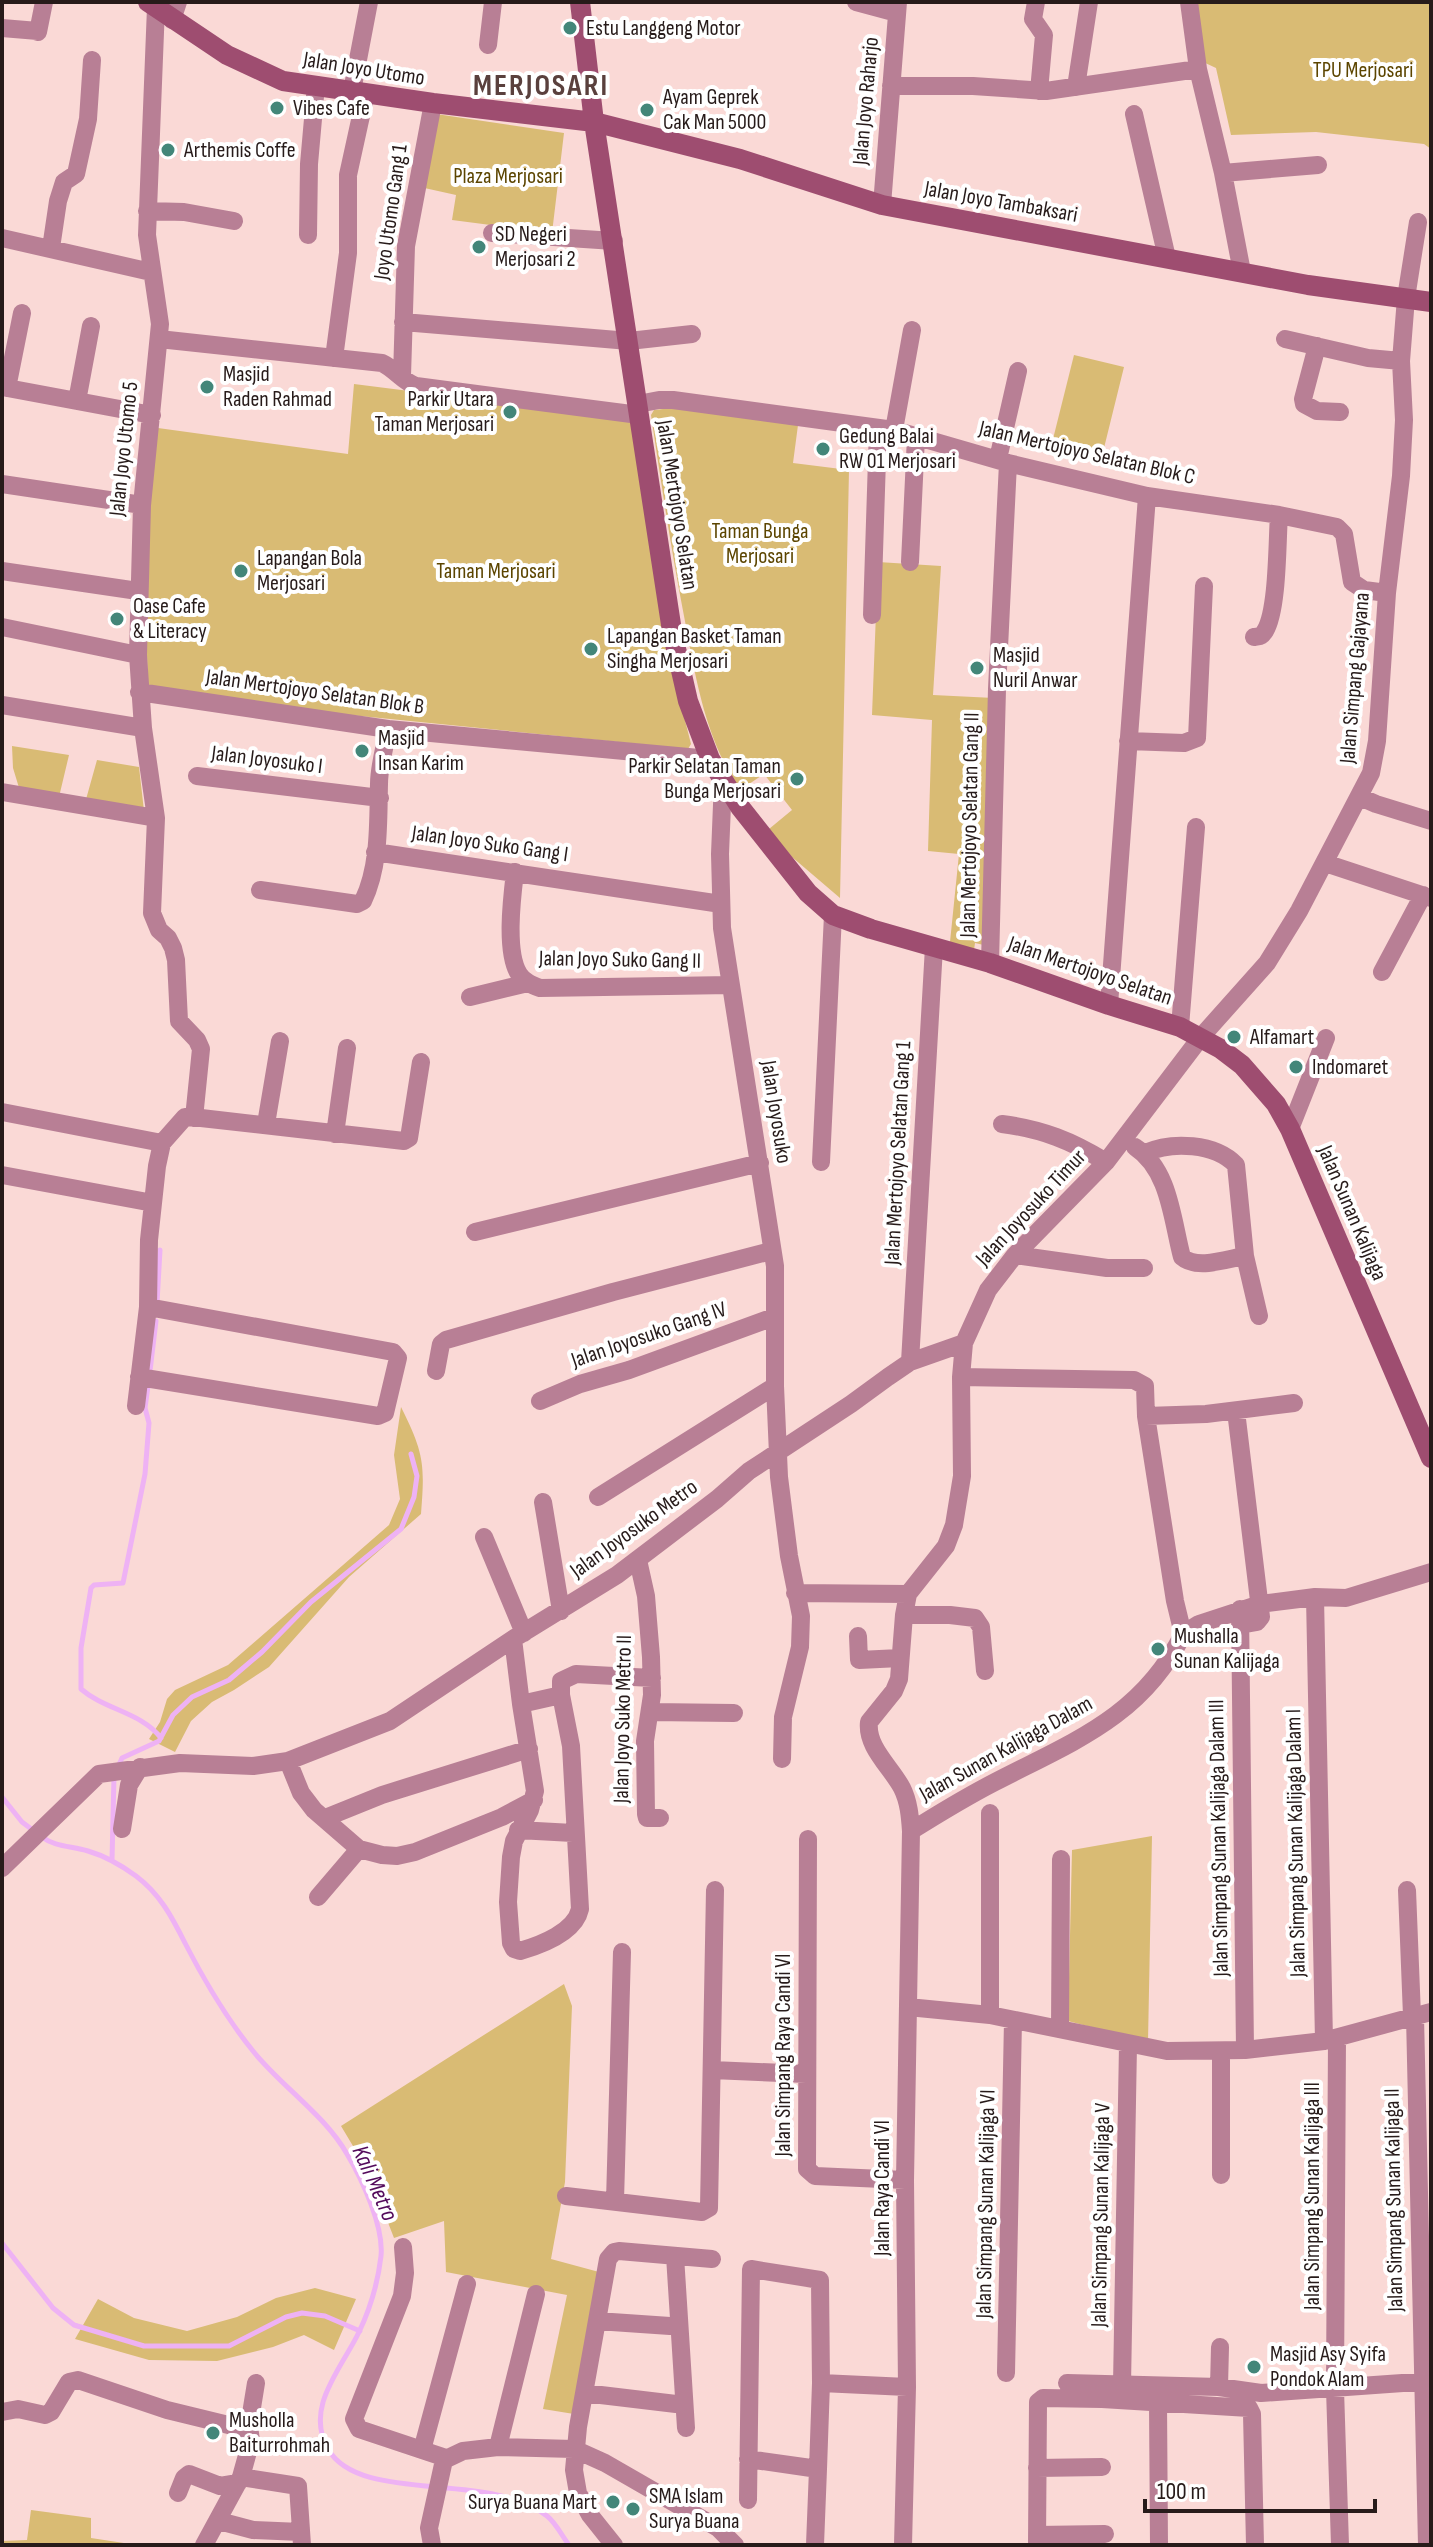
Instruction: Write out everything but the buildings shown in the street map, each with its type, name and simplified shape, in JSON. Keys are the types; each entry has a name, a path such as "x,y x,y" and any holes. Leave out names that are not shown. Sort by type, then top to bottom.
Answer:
{"main road":[{"name":"Jalan Mertojoyo Selatan","path":"580,2 594,122 659,552 681,677 710,759 740,807 808,893 833,915 990,963 1180,1027"},
{"name":"Jalan Joyo Utomo","path":"163,8 227,55 283,81 594,122"},
{"name":"Jalan Joyo Tambaksari","path":"594,122 740,159 882,205 1375,296 1406,298"},
{"path":"1406,298 1431,302"},
{"name":"Jalan Sunan Kalijaga","path":"1180,1027 1221,1049 1258,1081 1276,1104 1290,1129 1431,1458"}],"street":[{"path":"2,28 38,31 44,2"},
{"path":"334,358 348,253 348,175 369,2"},
{"path":"488,45 493,2"},
{"path":"856,2 898,8"},
{"path":"1036,2 1033,19 1044,35 1039,91"},
{"path":"1076,87 1089,2"},
{"path":"1189,2 1198,69 1223,173 1242,272"},
{"name":"Jalan Joyo Utomo 5","path":"163,8 147,211 151,272 160,324 142,505 138,655 145,693 143,728 156,818 152,913 159,930 168,938 176,960 179,1021 197,1040 201,1049 194,1118"},
{"name":"Jalan Joyo Raharjo","path":"882,205 898,8"},
{"path":"51,248 58,201 64,182 76,174 88,119 92,60"},
{"path":"891,86 973,86 1039,91 1198,69"},
{"path":"308,235 309,164 316,85"},
{"name":"Joyo Utomo Gang 1","path":"402,376 406,246 433,103"},
{"path":"1134,114 1167,258"},
{"path":"1223,173 1318,165"},
{"path":"147,211 184,212 234,221"},
{"name":"Jalan Simpang Gajayana","path":"1201,1037 1267,963 1325,863 1371,773 1377,741 1387,593 1401,476 1404,420 1401,361 1406,298 1418,222"},
{"path":"492,233 614,241"},
{"path":"2,238 151,272"},
{"path":"22,313 4,387 152,415"},
{"path":"403,322 629,341 692,334"},
{"path":"77,401 91,326"},
{"path":"872,615 886,429 912,330"},
{"name":"Jalan Mertojoyo Selatan Blok C","path":"159,339 382,363 416,386 638,409 659,400 673,400 886,429 1147,496 1279,515 1342,530 1352,582 1364,590 1387,593"},
{"path":"1285,339 1368,358 1401,361"},
{"path":"1317,346 1304,404 1317,411 1340,412"},
{"name":"Jalan Mertojoyo Selatan Gang II","path":"990,963 1003,461 1018,371"},
{"path":"910,562 916,437"},
{"path":"2,484 142,505"},
{"path":"1109,1005 1119,904 1147,496"},
{"path":"1254,637 1260,637 1266,630 1273,602 1279,515"},
{"path":"2,571 138,591"},
{"path":"1128,741 1184,743 1197,738 1204,586"},
{"path":"2,627 138,655"},
{"name":"Jalan Mertojoyo Selatan Blok B","path":"145,693 388,729 710,759"},
{"path":"2,705 143,728"},
{"path":"260,890 357,904 363,901 367,895 381,813 379,781 388,729"},
{"name":"Jalan Joyosuko I","path":"197,776 380,798"},
{"name":"Jalan Joyosuko","path":"723,780 722,928 775,1266 778,1451 784,1525 801,1634 783,1717 782,1759"},
{"path":"2,792 156,818"},
{"path":"1360,797 1431,821"},
{"path":"1180,1027 1196,827"},
{"name":"Jalan Joyo Suko Gang I","path":"375,852 721,904"},
{"path":"1325,863 1427,897 1382,972"},
{"name":"Jalan Joyo Suko Gang II","path":"515,872 511,934 519,975 528,983 540,988 731,985"},
{"path":"821,1162 833,915"},
{"name":"Jalan Mertojoyo Selatan Gang 1","path":"910,1362 934,947"},
{"path":"470,997 528,983"},
{"name":"Jalan Joyosuko Timur","path":"911,1831 902,1787 868,1731 869,1722 894,1691 899,1679 908,1594 946,1546 954,1525 963,1450 961,1377 964,1343 988,1290 1015,1255 1106,1162 1201,1037"},
{"path":"1290,1129 1326,1038"},
{"path":"266,1124 280,1041"},
{"path":"335,1134 347,1048"},
{"path":"136,1406 148,1307 147,1273 153,1203 162,1143 185,1117 266,1124 400,1142 407,1140 421,1062"},
{"path":"2,1112 162,1143"},
{"path":"1002,1124 1052,1133 1076,1143 1106,1162"},
{"path":"1124,1139 1145,1153 1162,1181 1182,1257 1186,1261 1199,1263 1245,1256"},
{"path":"1145,1153 1158,1147 1172,1146 1210,1149 1230,1160 1238,1174 1245,1256 1259,1316"},
{"path":"475,1232 760,1163"},
{"path":"2,1175 153,1203"},
{"path":"1041,1231 1071,1262"},
{"path":"436,1371 441,1344 446,1340 771,1251"},
{"path":"1015,1255 1107,1268 1144,1268"},
{"path":"139,1377 378,1416 385,1413 398,1358 393,1352 148,1307"},
{"name":"Jalan Joyosuko Gang IV","path":"540,1401 580,1384 629,1370 774,1317"},
{"name":"Jalan Joyosuko Metro","path":"2,1868 50,1824 94,1777 103,1773 180,1763 253,1766 288,1761 390,1721 638,1560 749,1471 910,1362 964,1343"},
{"path":"961,1377 1134,1380 1145,1386 1146,1416 1183,1634 1199,1624 1240,1617 1257,1622 1261,1617 1236,1411"},
{"path":"598,1497 775,1386"},
{"path":"1146,1416 1236,1411 1294,1403"},
{"path":"543,1502 561,1611"},
{"path":"484,1537 518,1636 521,1704 534,1800 518,1830 511,1857 508,1902 514,1949 520,1951 559,1934 578,1918 571,1746 561,1681 576,1674 652,1678"},
{"name":"Jalan Joyo Suko Metro II","path":"638,1560 646,1596 652,1678 645,1741 646,1814 647,1818 660,1818"},
{"path":"1260,1604 1315,1597 1346,1598 1431,1572"},
{"path":"795,1593 908,1594"},
{"name":"Jalan Simpang Sunan Kalijaga Dalam I","path":"1315,1597 1333,2043"},
{"path":"904,1615 975,1618 981,1627 985,1671"},
{"name":"Jalan Simpang Sunan Kalijaga Dalam III","path":"1240,1617 1245,2050"},
{"name":"Jalan Sunan Kalijaga Dalam","path":"911,1831 993,1783 1069,1746 1103,1724 1155,1679 1183,1634"},
{"path":"858,1636 859,1660 900,1658"},
{"path":"521,1704 561,1695"},
{"path":"650,1712 734,1713"},
{"path":"325,1818 382,1795 529,1749"},
{"path":"288,1761 301,1793 314,1810 359,1849 397,1856 415,1852 502,1817 534,1800"},
{"path":"122,1829 129,1785 136,1768"},
{"path":"990,1813 990,2015"},
{"path":"518,1830 573,1833"},
{"name":"Jalan Raya Candi VI","path":"903,2545 911,1831"},
{"name":"Jalan Simpang Raya Candi VI","path":"808,1839 805,2163 808,2173 815,2176 905,2180"},
{"path":"318,1897 359,1849"},
{"path":"1060,2028 1061,1859"},
{"path":"566,2196 702,2212 709,2208 715,1890"},
{"name":"Jalan Simpang Sunan Kalijaga II","path":"1407,1890 1419,2015 1427,2545"},
{"path":"615,2201 622,1952"},
{"path":"908,2007 990,2015 1013,2028 1060,2028 1167,2051 1245,2050 1333,2043 1419,2015"},
{"name":"Jalan Simpang Sunan Kalijaga VI","path":"1006,2373 1013,2028"},
{"name":"Jalan Simpang Sunan Kalijaga III","path":"1333,2043 1335,2389 1340,2545"},
{"name":"Jalan Simpang Sunan Kalijaga V","path":"1122,2385 1128,2045"},
{"path":"1221,2051 1221,2175"},
{"path":"712,2070 806,2074"},
{"path":"403,2247 405,2273 402,2296 354,2419 359,2429 423,2444 450,2458 498,2447 574,2449 605,2463 718,2528 735,2545"},
{"path":"614,2545 590,2515 578,2493 574,2449 608,2259 614,2252 712,2259"},
{"path":"675,2256 686,2428"},
{"path":"748,2500 751,2269 816,2277 820,2280 821,2383 815,2545"},
{"path":"423,2444 467,2284"},
{"path":"498,2447 536,2294"},
{"path":"597,2321 670,2326"},
{"path":"1219,2387 1220,2347"},
{"path":"2,2412 18,2409 45,2415 51,2412 69,2382 78,2380 167,2410 249,2430"},
{"path":"1067,2383 1219,2387 1261,2393 1426,2382"},
{"path":"204,2545 239,2480 251,2441 249,2430 256,2383"},
{"path":"821,2383 907,2387"},
{"path":"584,2393 676,2404"},
{"path":"1105,2534 1037,2540 1040,2399 1102,2399 1249,2408 1252,2414 1255,2545"},
{"path":"1158,2402 1159,2545"},
{"path":"432,2545 429,2528 431,2514 450,2458"},
{"path":"748,2459 818,2469"},
{"path":"1037,2468 1102,2467"},
{"path":"178,2493 186,2475 220,2486 239,2480 298,2486 302,2538 253,2538 219,2521"}],"green space":[{"name":"TPU Merjosari","path":"1196,2 1431,2 1431,149 1424,144 1316,132 1231,135 1216,68 1201,61"},
{"name":"Plaza Merjosari","path":"436,114 564,133 552,233 452,220 456,195 420,187"},
{"path":"1074,355 1124,367 1103,452 1053,439"},
{"name":"Taman Merjosari","path":"354,384 629,419 632,422 675,681 691,744 688,749 330,713 148,688 145,591 147,524 158,428 348,454"},
{"name":"Taman Bunga Merjosari","path":"672,408 798,425 793,463 849,470 840,898 792,857 769,829 792,810 764,774 740,790 710,728 679,591 651,415 654,410"},
{"path":"878,562 941,566 933,695 994,698 988,946 975,943 974,950 950,942 959,854 928,851 932,720 872,715"},
{"path":"12,746 69,755 59,797 20,791 13,768"},
{"path":"97,760 139,767 144,811 85,803"},
{"path":"401,1407 421,1459 421,1514 349,1577 269,1667 212,1702 191,1721 175,1752 149,1739 160,1722 167,1699 175,1690 228,1665 389,1525 400,1499 394,1455"},
{"path":"1152,1836 1148,2042 1068,2021 1072,1850"},
{"path":"564,1984 572,2006 565,2182 551,2259 599,2272 574,2414 543,2409 567,2295 446,2272 444,2221 394,2238 368,2171 341,2126"},
{"path":"315,2288 356,2299 334,2350 304,2335 273,2347 217,2361 149,2360 75,2339 98,2299 134,2318 187,2331 237,2317 276,2298"},
{"path":"31,2510 91,2518 91,2538 137,2545 2,2545 2,2541 27,2540"}],"waterway":[{"path":"157,1303 160,1250"},
{"path":"150,1371 156,1321"},
{"path":"148,1386 145,1474 123,1583 94,1585 91,1588 81,1648 81,1689 143,1722 161,1738"},
{"path":"118,1767 122,1758 159,1741 173,1715 192,1697 229,1680 262,1652 311,1602 401,1529 414,1497 417,1476 411,1454"},
{"path":"112,1860 114,1776"},
{"name":"Kali Metro","path":"2,1797 22,1822 34,1831"},
{"name":"Kali Metro","path":"42,1837 52,1843 107,1858 152,1890 170,1915 234,2026 264,2064 327,2126 359,2176 376,2218 381,2256 367,2314 323,2403 320,2418 328,2449 344,2466 368,2477 493,2494 522,2502 547,2516 569,2545"},
{"path":"2,2243 53,2308 74,2325 144,2346 229,2346 286,2317 302,2313 325,2316 360,2331"}],"place":[{"name":"Estu Langgeng Motor","path":"570,28"},
{"name":"Vibes Cafe","path":"277,108"},
{"name":"Ayam Geprek Cak Man 5000","path":"647,110"},
{"name":"Arthemis Coffe","path":"168,150"},
{"name":"SD Negeri Merjosari 2","path":"479,247"},
{"name":"Masjid Raden Rahmad","path":"207,387"},
{"name":"Parkir Utara Taman Merjosari","path":"510,412"},
{"name":"Gedung Balai RW 01 Merjosari","path":"823,449"},
{"name":"Lapangan Bola Merjosari","path":"241,571"},
{"name":"Oase Cafe & Literacy","path":"117,619"},
{"name":"Lapangan Basket Taman Singha Merjosari","path":"591,649"},
{"name":"Masjid Nuril Anwar","path":"977,668"},
{"name":"Masjid Insan Karim","path":"362,751"},
{"name":"Parkir Selatan Taman Bunga Merjosari","path":"797,779"},
{"name":"Alfamart","path":"1234,1037"},
{"name":"Indomaret","path":"1296,1067"},
{"name":"Mushalla Sunan Kalijaga","path":"1158,1649"},
{"name":"Masjid Asy Syifa Pondok Alam","path":"1254,2367"},
{"name":"Musholla Baiturrohmah","path":"213,2433"},
{"name":"Surya Buana Mart","path":"613,2502"},
{"name":"SMA Islam Surya Buana","path":"633,2509"}],"district":[{"name":"MERJOSARI","path":"541,86"}]}
